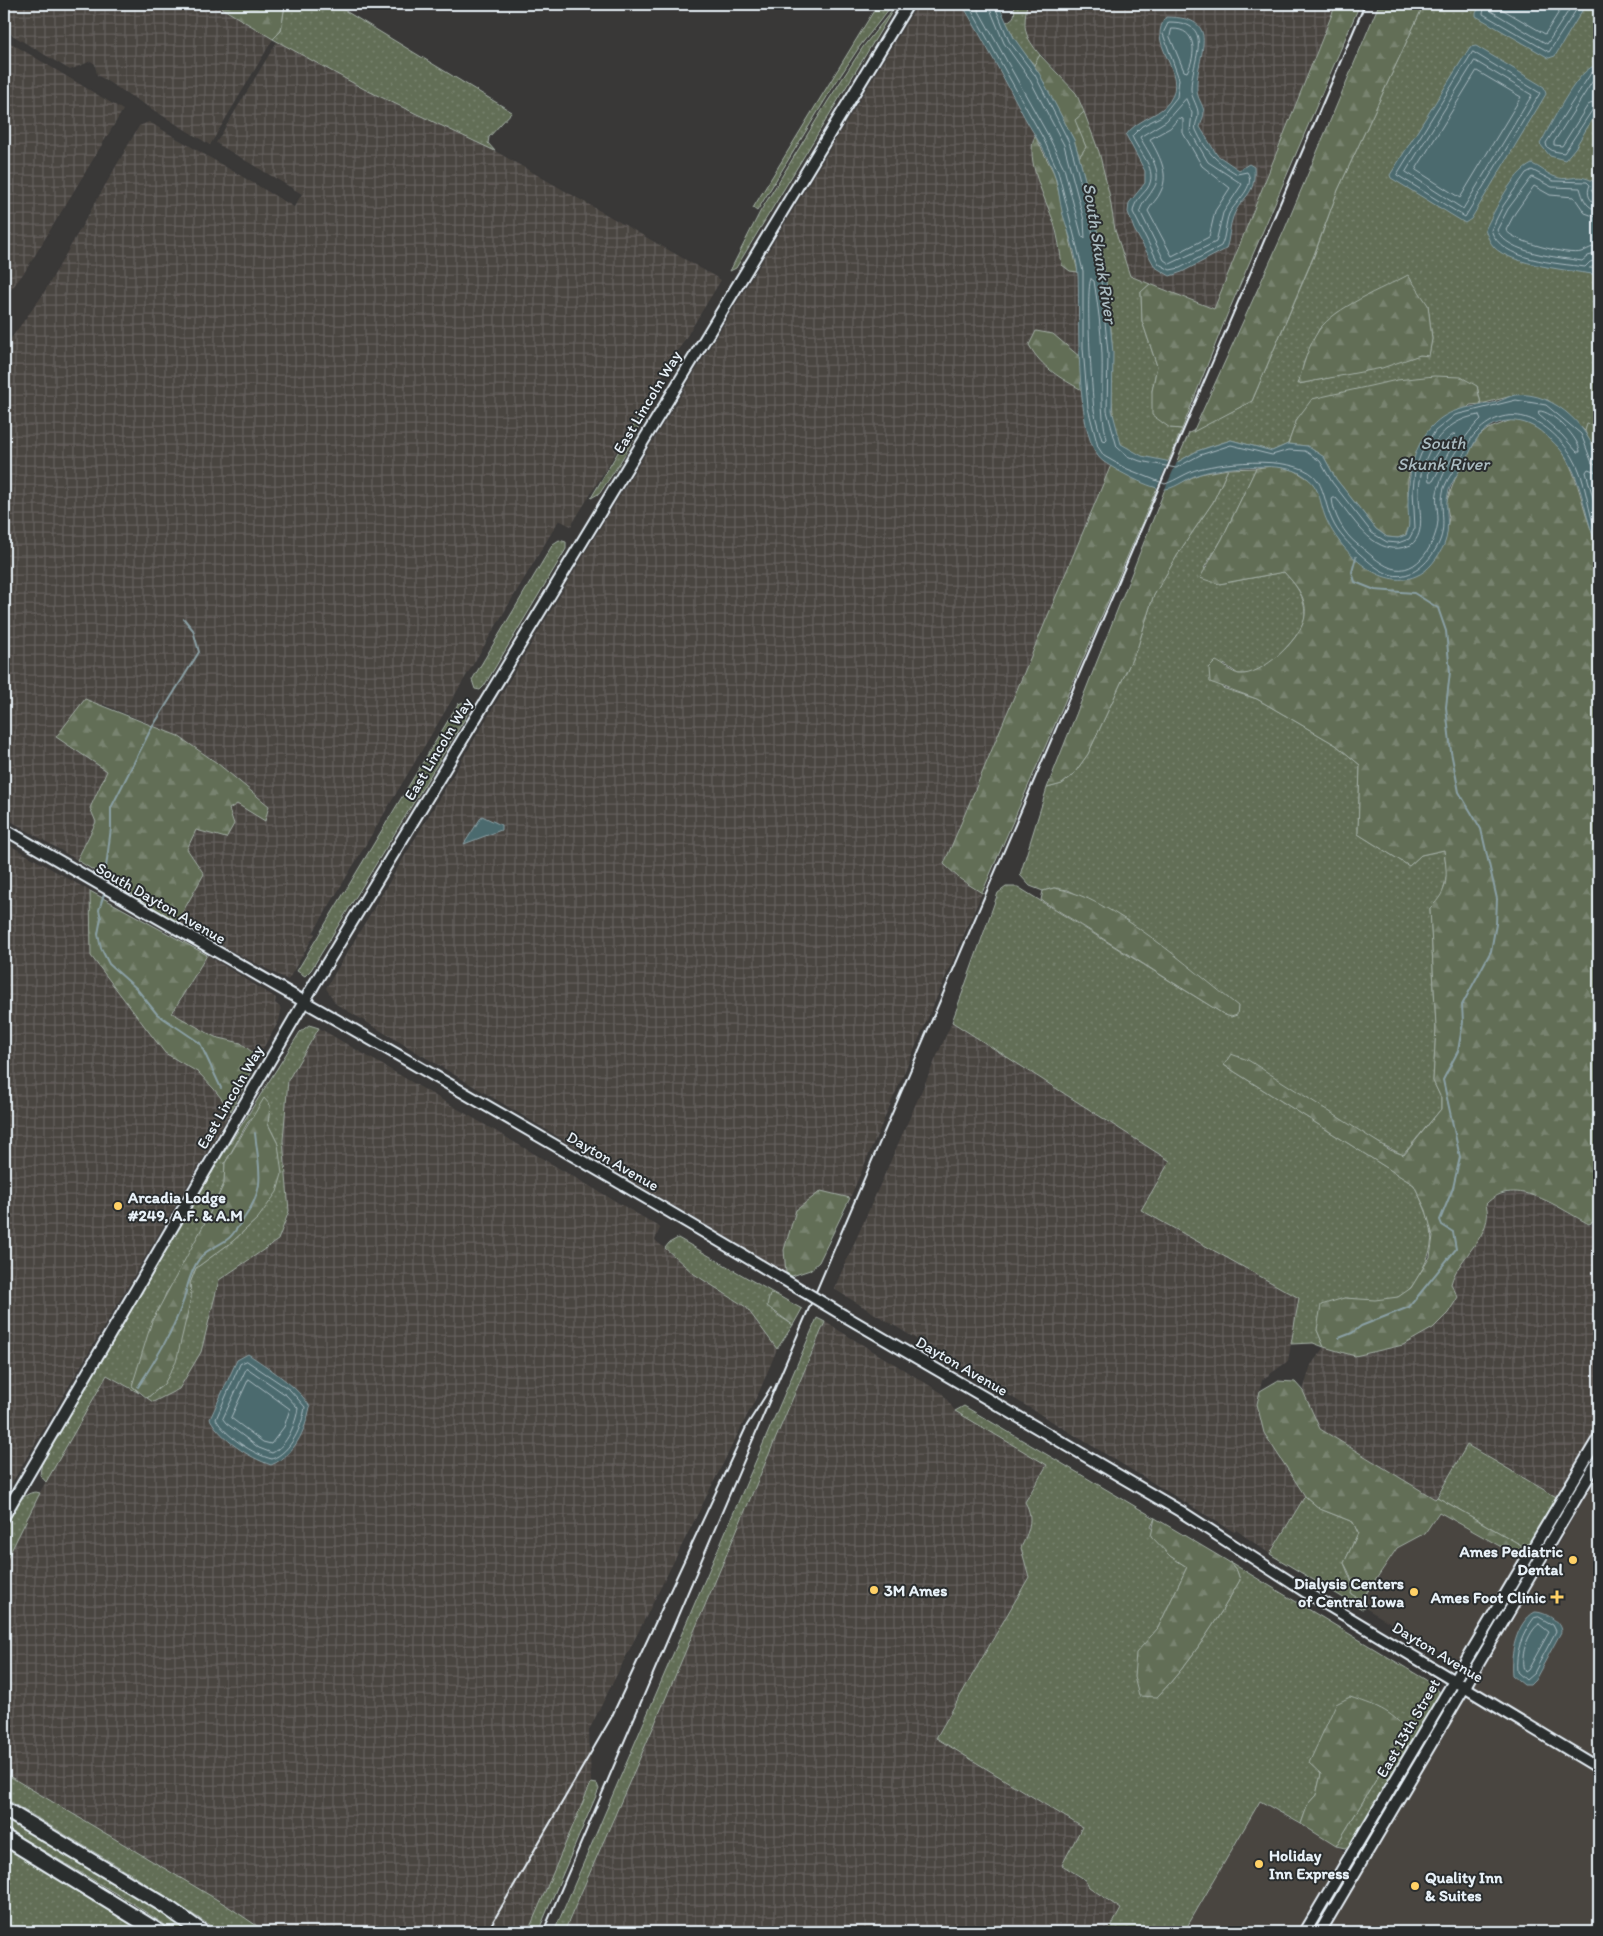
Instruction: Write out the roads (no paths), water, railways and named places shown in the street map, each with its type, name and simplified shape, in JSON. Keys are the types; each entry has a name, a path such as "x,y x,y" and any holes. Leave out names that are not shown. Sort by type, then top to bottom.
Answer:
{"highway":[{"path":"4,1809 164,1905 202,1932"},
{"path":"4,1837 159,1932"}],"main road":[{"name":"East Lincoln Way","path":"4,1516 304,1002 908,4"},
{"name":"South Dayton Avenue","path":"4,829 304,1002"},
{"name":"Dayton Avenue","path":"304,1002 449,1083 1180,1511 1306,1592 1454,1679 1599,1768"},
{"name":"East 13th Street","path":"1305,1932 1599,1437"},
{"name":"East 13th Street","path":"1320,1932 1599,1459"}],"water":[{"name":"South Skunk River","path":"962,4 998,4 1014,38 1039,73 1074,140 1095,217 1106,280 1113,353 1112,410 1121,444 1142,456 1176,463 1197,451 1231,440 1272,451 1288,444 1307,446 1324,457 1336,479 1376,529 1387,537 1398,538 1406,535 1408,528 1408,495 1412,464 1419,445 1431,427 1438,420 1454,411 1497,402 1510,396 1530,395 1545,399 1558,406 1582,428 1590,441 1596,455 1600,479 1599,549 1578,483 1567,458 1537,428 1520,422 1512,421 1494,424 1479,436 1449,490 1447,497 1447,531 1442,550 1433,563 1421,574 1403,579 1389,578 1376,573 1364,566 1343,546 1328,523 1316,488 1306,477 1298,472 1264,466 1222,469 1196,475 1166,489 1143,483 1104,462 1094,449 1087,429 1080,375 1077,267 1062,210 1056,178 1044,152"},
{"path":"1481,4 1586,4 1555,56 1549,58 1476,16"},
{"path":"1166,17 1184,19 1196,23 1202,31 1202,52 1197,90 1204,112 1200,127 1217,155 1239,170 1249,164 1254,167 1253,185 1233,217 1226,249 1182,272 1170,276 1155,267 1134,229 1128,212 1129,203 1145,183 1145,171 1126,135 1137,124 1164,108 1173,95 1175,84 1173,74 1160,36 1161,27"},
{"path":"1476,46 1544,87 1546,94 1471,219 1465,223 1391,178 1390,175 1470,47"},
{"path":"1594,66 1599,68 1599,108 1575,148 1565,160 1550,156 1540,144 1571,89 1579,78"},
{"path":"1532,164 1559,178 1585,178 1599,185 1599,194 1591,189 1599,201 1599,264 1589,268 1599,270 1599,275 1528,263 1502,253 1491,243 1485,230 1511,184 1518,175"},
{"path":"482,816 501,825 501,830 464,844"},
{"path":"248,1354 291,1385 310,1407 302,1433 293,1449 271,1465 236,1447 221,1434 210,1419 237,1360"},
{"path":"1535,1612 1552,1618 1558,1624 1561,1632 1535,1680 1530,1685 1524,1685 1512,1675 1513,1649 1523,1623"}],"waterway":[{"path":"1339,1338 1352,1333 1361,1326 1409,1307 1456,1249 1453,1232 1442,1225 1440,1220 1453,1188 1460,1157 1443,1080 1458,1051 1463,1022 1462,1005 1491,951 1496,924 1497,899 1481,829 1459,792 1451,752 1446,707 1450,672 1446,631 1438,608 1414,593 1375,590 1355,582 1352,572 1356,557"},
{"path":"104,883 111,828 111,808 150,731 199,652 193,630 184,619"},
{"path":"104,894 99,910 101,918 98,934 101,948 109,964 136,988 157,1014 200,1043 221,1088"},
{"path":"138,1387 170,1333 180,1311 191,1274 198,1260 206,1252 231,1236 256,1198 259,1169 255,1133"}],"railway":[{"path":"543,1932 1365,4"},
{"path":"487,1932 611,1718 747,1425 771,1387"}],"place":[{"name":"Arcadia Lodge #249, A.F. & A.M","path":"118,1206"},
{"name":"Ames Pediatric Dental","path":"1573,1560"},
{"name":"3M Ames","path":"874,1590"},
{"name":"Dialysis Centers of Central Iowa","path":"1414,1592"},
{"name":"Ames Foot Clinic","path":"1557,1597"},
{"name":"Holiday Inn Express","path":"1259,1864"},
{"name":"Quality Inn & Suites","path":"1415,1886"}]}
